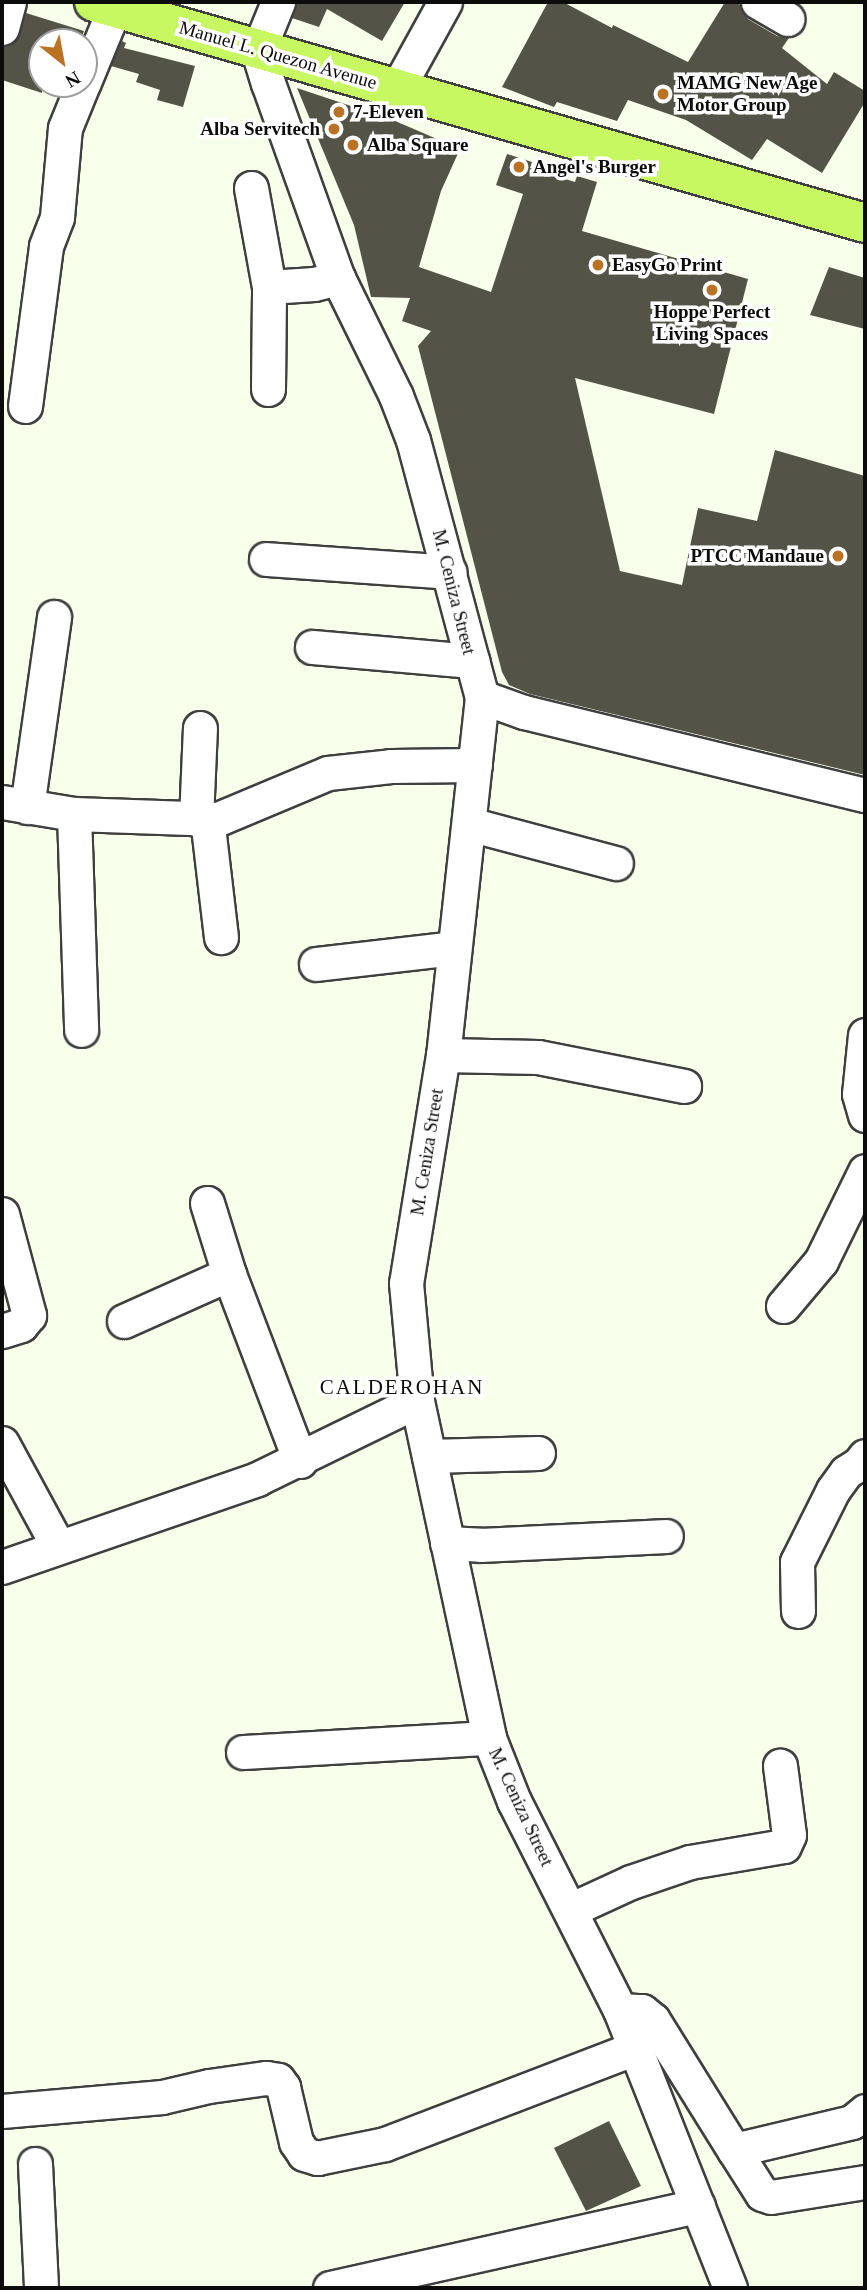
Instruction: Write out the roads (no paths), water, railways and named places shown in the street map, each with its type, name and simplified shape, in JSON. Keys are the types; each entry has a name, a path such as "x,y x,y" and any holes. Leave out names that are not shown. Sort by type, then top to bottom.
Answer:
{"main road":[{"name":"Manuel L. Quezon Avenue","path":"108,4 258,51 865,223"}],"street":[{"path":"2,28 9,2"},
{"path":"258,51 278,2"},
{"path":"397,89 445,2"},
{"path":"758,2 787,19"},
{"path":"98,37 108,4"},
{"name":"M. Ceniza Street","path":"258,51 338,278 396,396 413,440 482,698 443,1055 406,1283 417,1401 489,1738 514,1801 620,2011 730,2288"},
{"path":"25,406 46,246 57,217 65,128 78,98"},
{"path":"251,188 269,287 268,389"},
{"path":"269,287 314,285 338,278"},
{"path":"266,559 450,572"},
{"path":"54,617 14,804 74,814 218,818 328,773 391,766 475,765"},
{"path":"312,647 472,661"},
{"path":"482,698 524,712 865,795"},
{"path":"200,728 202,819 221,937"},
{"path":"74,814 81,1030"},
{"path":"469,824 615,863"},
{"path":"316,964 454,948"},
{"path":"865,1035 859,1094 865,1115"},
{"path":"443,1055 538,1057 684,1086"},
{"path":"783,1306 821,1261 865,1171"},
{"path":"207,1203 229,1274 300,1461"},
{"path":"2,1214 29,1315 21,1325 2,1331"},
{"path":"124,1321 229,1274"},
{"path":"6,1556 58,1546 257,1479 300,1461 417,1401"},
{"path":"2,1443 58,1546"},
{"path":"429,1456 538,1453"},
{"path":"798,1611 797,1562 833,1490 846,1472 859,1464 865,1456"},
{"path":"447,1543 481,1545 666,1536"},
{"path":"243,1752 489,1738"},
{"path":"570,1910 631,1882 690,1862 785,1846 789,1835 780,1766"},
{"path":"620,2011 642,2011 653,2020 762,2194 771,2197 865,2182"},
{"path":"2,2111 162,2097 209,2085 266,2078 278,2080 283,2087 296,2143 304,2154 317,2158 385,2144 635,2048"},
{"path":"734,2150 852,2122 865,2111"},
{"path":"35,2164 41,2288"},
{"path":"330,2288 698,2206"}],"place":[{"name":"MAMG New Age Motor Group","path":"663,94"},
{"name":"7-Eleven","path":"339,112"},
{"name":"Alba Servitech","path":"334,129"},
{"name":"Alba Square","path":"353,145"},
{"name":"Angel's Burger","path":"519,167"},
{"name":"EasyGo Print","path":"598,265"},
{"name":"Hoppe Perfect Living Spaces","path":"712,290"},
{"name":"PTCC Mandaue","path":"838,556"}],"district":[{"name":"CALDEROHAN","path":"402,1387"}]}
